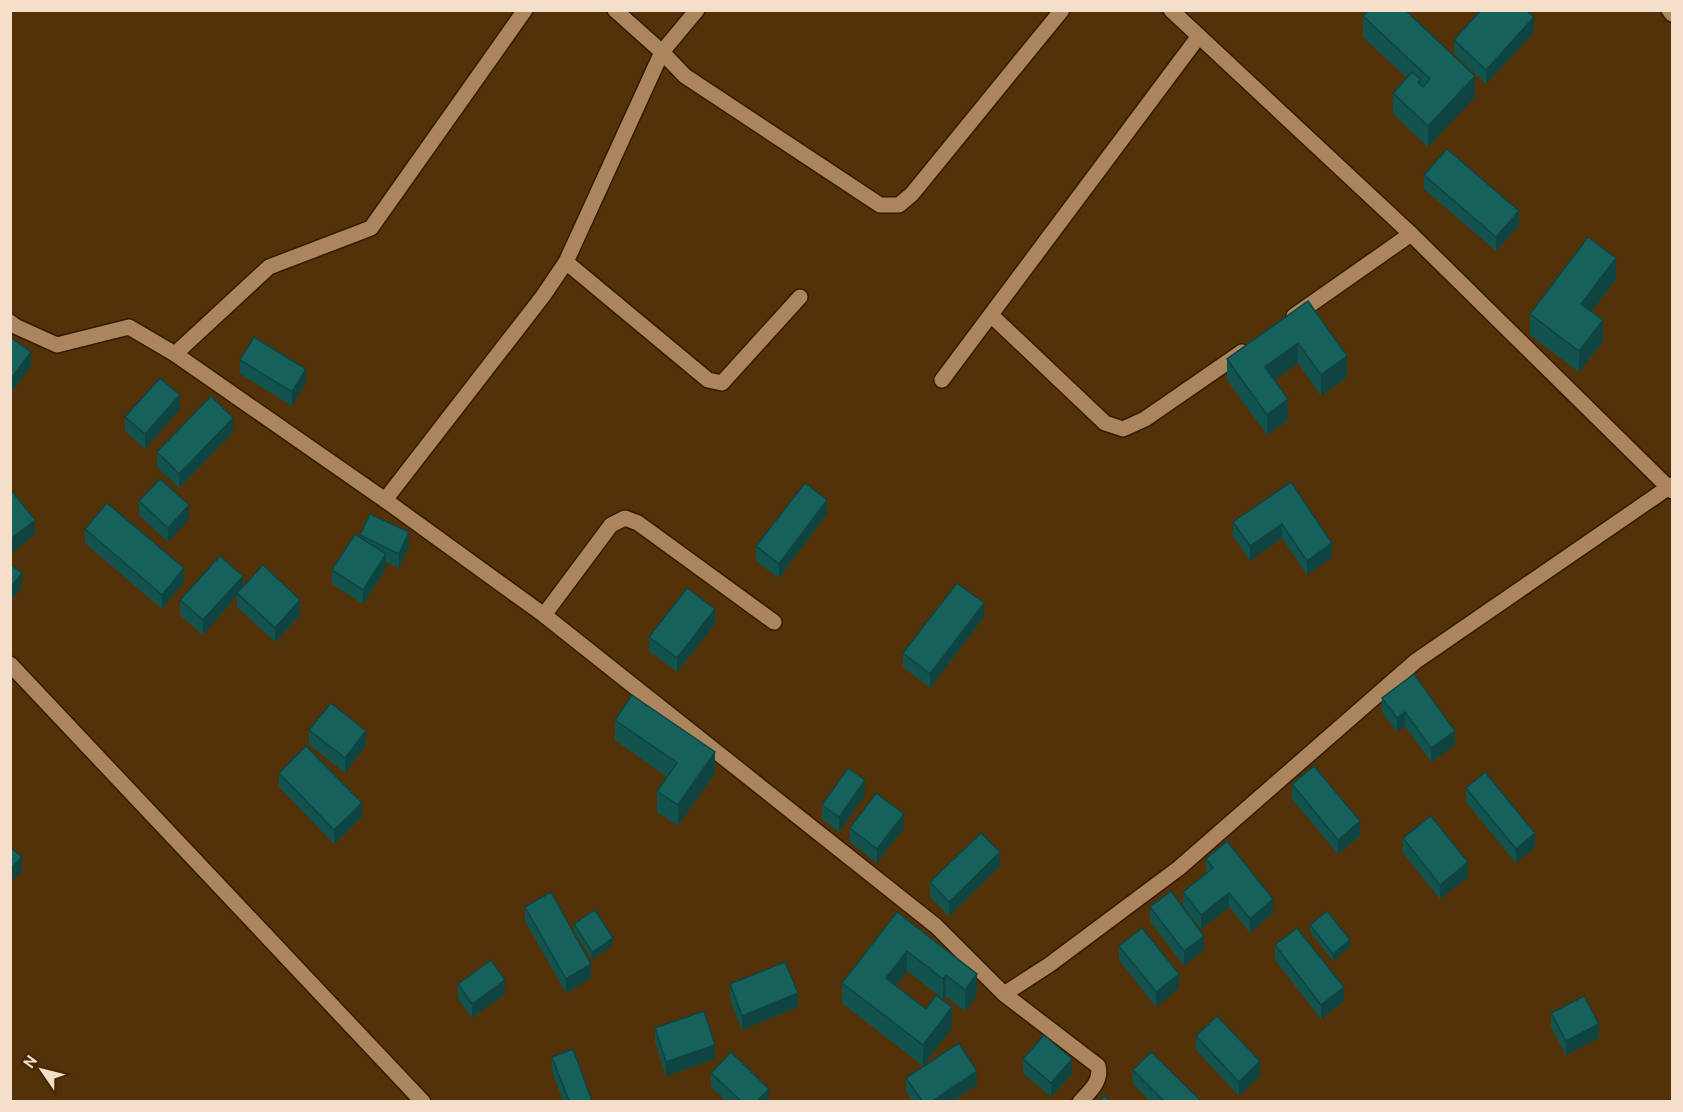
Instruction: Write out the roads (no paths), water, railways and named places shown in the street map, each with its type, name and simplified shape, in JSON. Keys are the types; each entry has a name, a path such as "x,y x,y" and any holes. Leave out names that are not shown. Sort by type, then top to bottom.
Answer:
{"street":[{"path":"175,354 269,267 371,228 525,10"},
{"path":"615,10 685,76 880,205 899,205 912,194 1062,10"},
{"path":"385,500 543,296 566,262 662,52 697,10"},
{"path":"1004,994 1049,965 1179,868 1416,661 1672,488 1410,234 1171,10"},
{"path":"1669,10 1672,14"},
{"path":"942,380 1199,36"},
{"path":"1283,323 1410,234"},
{"path":"566,262 708,380 722,383 801,297"},
{"path":"991,315 1106,423 1123,429 1145,419 1253,344"},
{"path":"10,322 57,345 129,327 175,354 385,500 544,615 936,926 1004,994 1098,1066 1100,1075 1095,1085 1080,1101"},
{"path":"544,615 610,525 625,518 638,523 774,622"},
{"path":"10,664 423,1101"}]}
